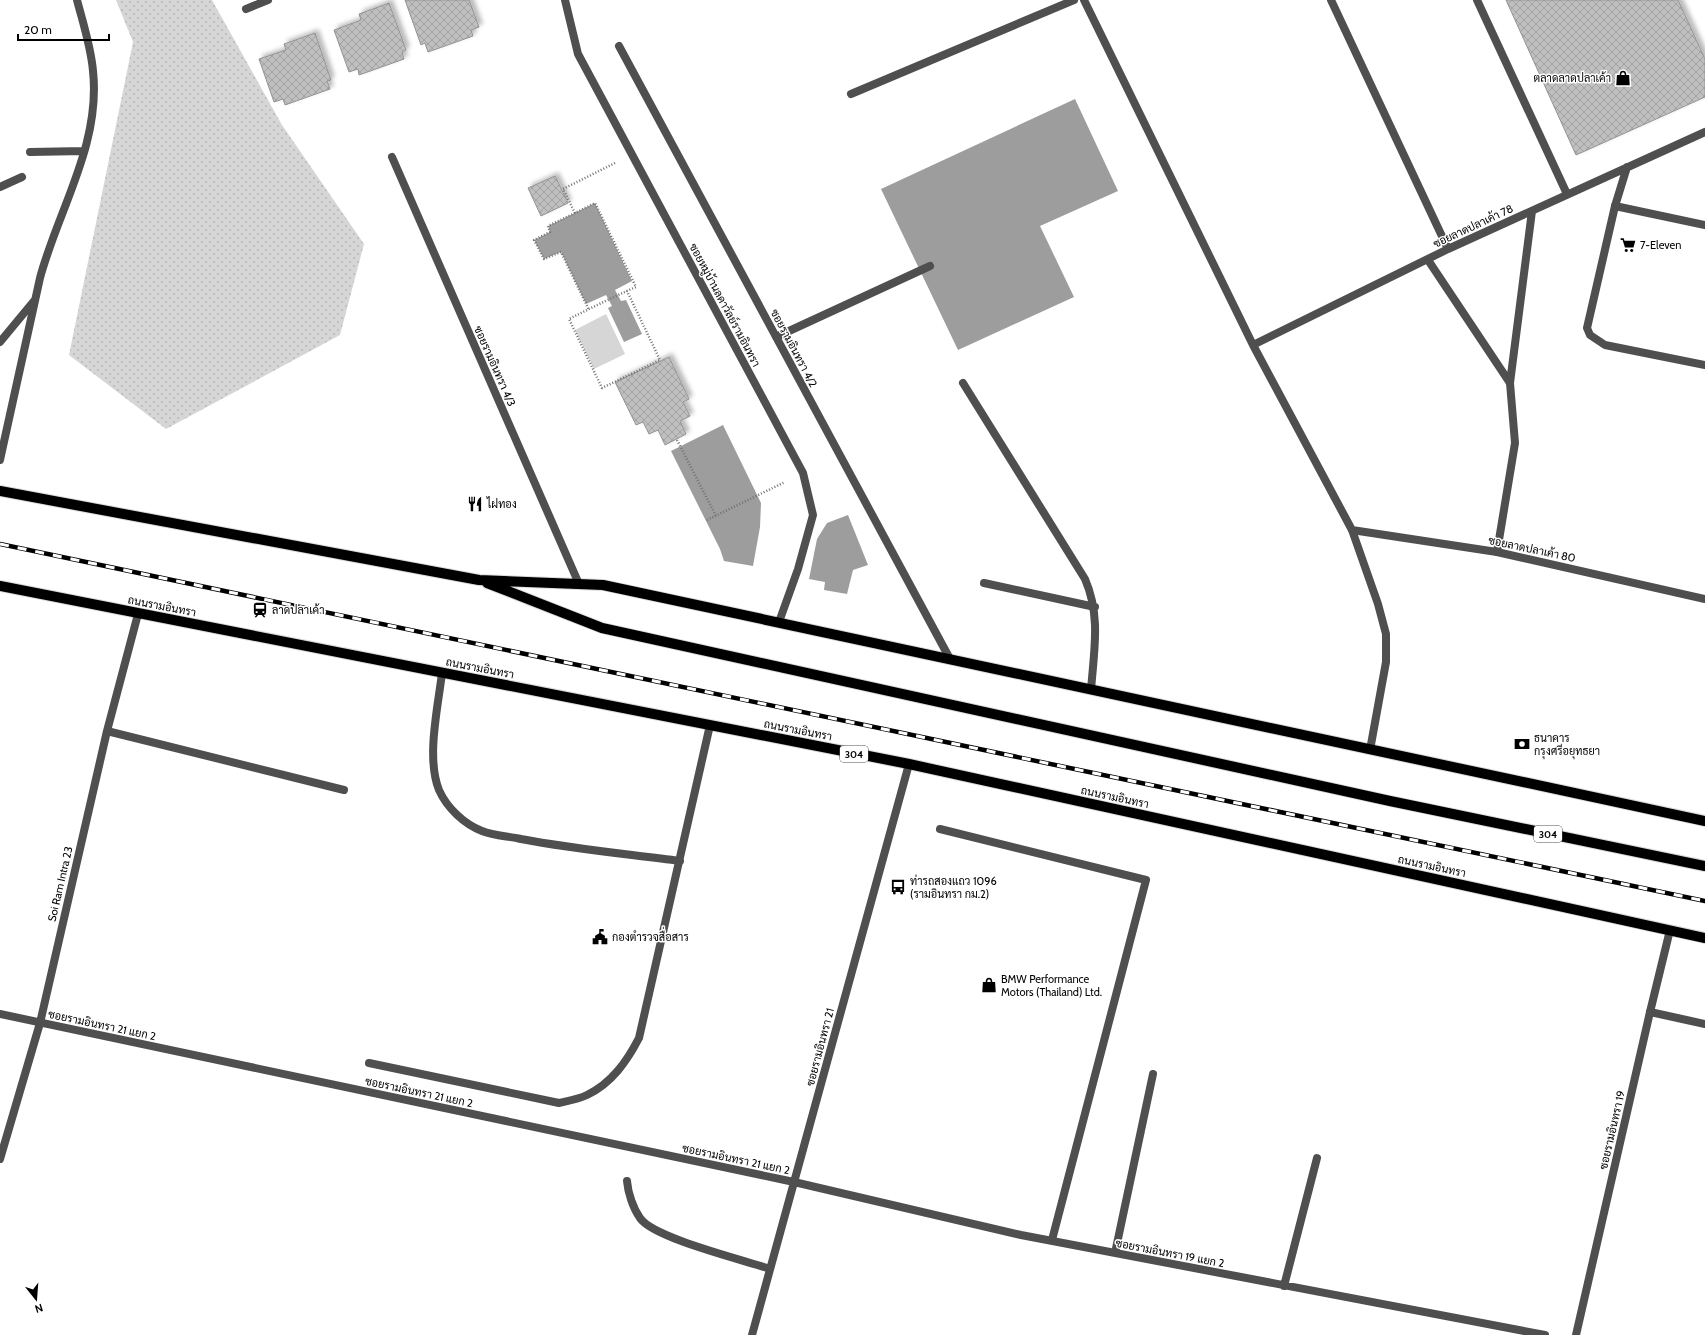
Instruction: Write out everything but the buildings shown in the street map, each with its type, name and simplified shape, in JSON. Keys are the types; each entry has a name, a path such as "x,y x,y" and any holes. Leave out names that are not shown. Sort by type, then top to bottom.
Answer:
{"main road":[{"name":"304","path":"0,491 479,580 603,585 1705,821"},
{"name":"304","path":"479,580 602,628 1390,801 1705,866"},
{"name":"ถนนรามอินทรา","path":"0,586 909,764 1705,938"}],"street":[{"path":"0,460 35,299 47,252 76,179 84,151 93,103 93,70 77,0"},
{"path":"246,8 268,0"},
{"path":"851,94 1074,0"},
{"path":"1084,0 1253,344 1352,530 1378,604 1386,634 1386,662 1370,750"},
{"path":"1331,0 1448,250"},
{"path":"1477,0 1567,194"},
{"name":"ซอยหมู่บ้านลดาวัลย์รามอินทรา","path":"568,2 578,54 803,473 813,515 798,569 779,622"},
{"name":"ซอยรามอินทรา 4/2","path":"619,46 950,659"},
{"name":"ซอยลาดปลาเค้า 78","path":"1253,344 1567,194 1705,132"},
{"path":"30,152 84,151"},
{"name":"ซอยรามอินทรา 4/3","path":"392,157 579,584"},
{"path":"1627,168 1616,206 1587,328 1590,335 1606,345 1705,364"},
{"path":"0,187 22,177"},
{"path":"1616,206 1705,225"},
{"path":"1497,552 1515,443 1510,383 1532,211"},
{"path":"1428,260 1510,383"},
{"path":"776,337 930,266"},
{"path":"0,342 35,299"},
{"path":"963,383 1085,579 1095,607 1096,620 1091,690"},
{"name":"ซอยลาดปลาเค้า 80","path":"1352,530 1497,552 1705,599"},
{"path":"984,583 1095,607"},
{"name":"Soi Ram Intra 23","path":"0,1159 40,1022 108,731 138,614"},
{"path":"442,673 434,752 435,773 440,790 452,809 465,822 482,831 540,843 680,860"},
{"path":"369,1062 559,1103 587,1095 613,1076 627,1060 639,1038 710,725"},
{"path":"108,731 344,790"},
{"name":"ซอยรามอินทรา 21","path":"752,1335 909,764"},
{"path":"940,829 1146,880 1052,1240"},
{"name":"ซอยรามอินทรา 19","path":"1576,1335 1670,930"},
{"path":"1650,1012 1705,1024"},
{"name":"ซอยรามอินทรา 21 แยก 2","path":"0,1014 794,1182"},
{"path":"1115,1253 1153,1074"},
{"path":"1284,1286 1317,1158"},
{"path":"627,1181 628,1191 640,1219 662,1235 770,1269"},
{"name":"ซอยรามอินทรา 19 แยก 2","path":"794,1182 1115,1253 1545,1335"}],"path":[{"path":"574,213 563,189 632,154"},
{"path":"588,310 560,252 544,259 534,240 550,232 548,226 595,203 636,287 627,291 588,310 569,319 602,388 660,360 627,291"},
{"path":"677,440 716,516"},
{"path":"706,520 803,473"}],"shaded area":[{"path":"116,0 212,0 282,125 364,244 340,335 166,429 69,355 133,42"},
{"path":"1075,99 1118,191 1040,226 1074,297 958,350 881,189"},
{"path":"595,203 632,281 615,290 621,301 626,300 642,334 624,342 608,308 612,306 606,295 586,304 561,252 544,259 534,240 550,232 548,226"},
{"path":"606,314 625,354 594,369 575,330"},
{"path":"723,425 761,503 760,527 753,566 724,561 720,549 671,451"},
{"path":"848,515 868,565 853,570 847,594 824,590 825,582 809,579 817,539 827,523"}],"railway":[{"path":"0,544 1705,901"}],"place":[{"name":"ตลาดลาดปลาเค้า","path":"1623,78"},
{"name":"7-Eleven","path":"1628,245"},
{"name":"ไฝทอง","path":"475,504"},
{"name":"ลาดปลาเค้า","path":"260,610"},
{"name":"ธนาคาร กรุงศรีอยุทธยา","path":"1522,744"},
{"name":"ท่ารถสองแถว 1096 (รามอินทรา กม.2)","path":"898,887"},
{"name":"กองตำรวจสื่อสาร","path":"600,937"},
{"name":"BMW Performance Motors (Thailand) Ltd.","path":"989,985"}]}
